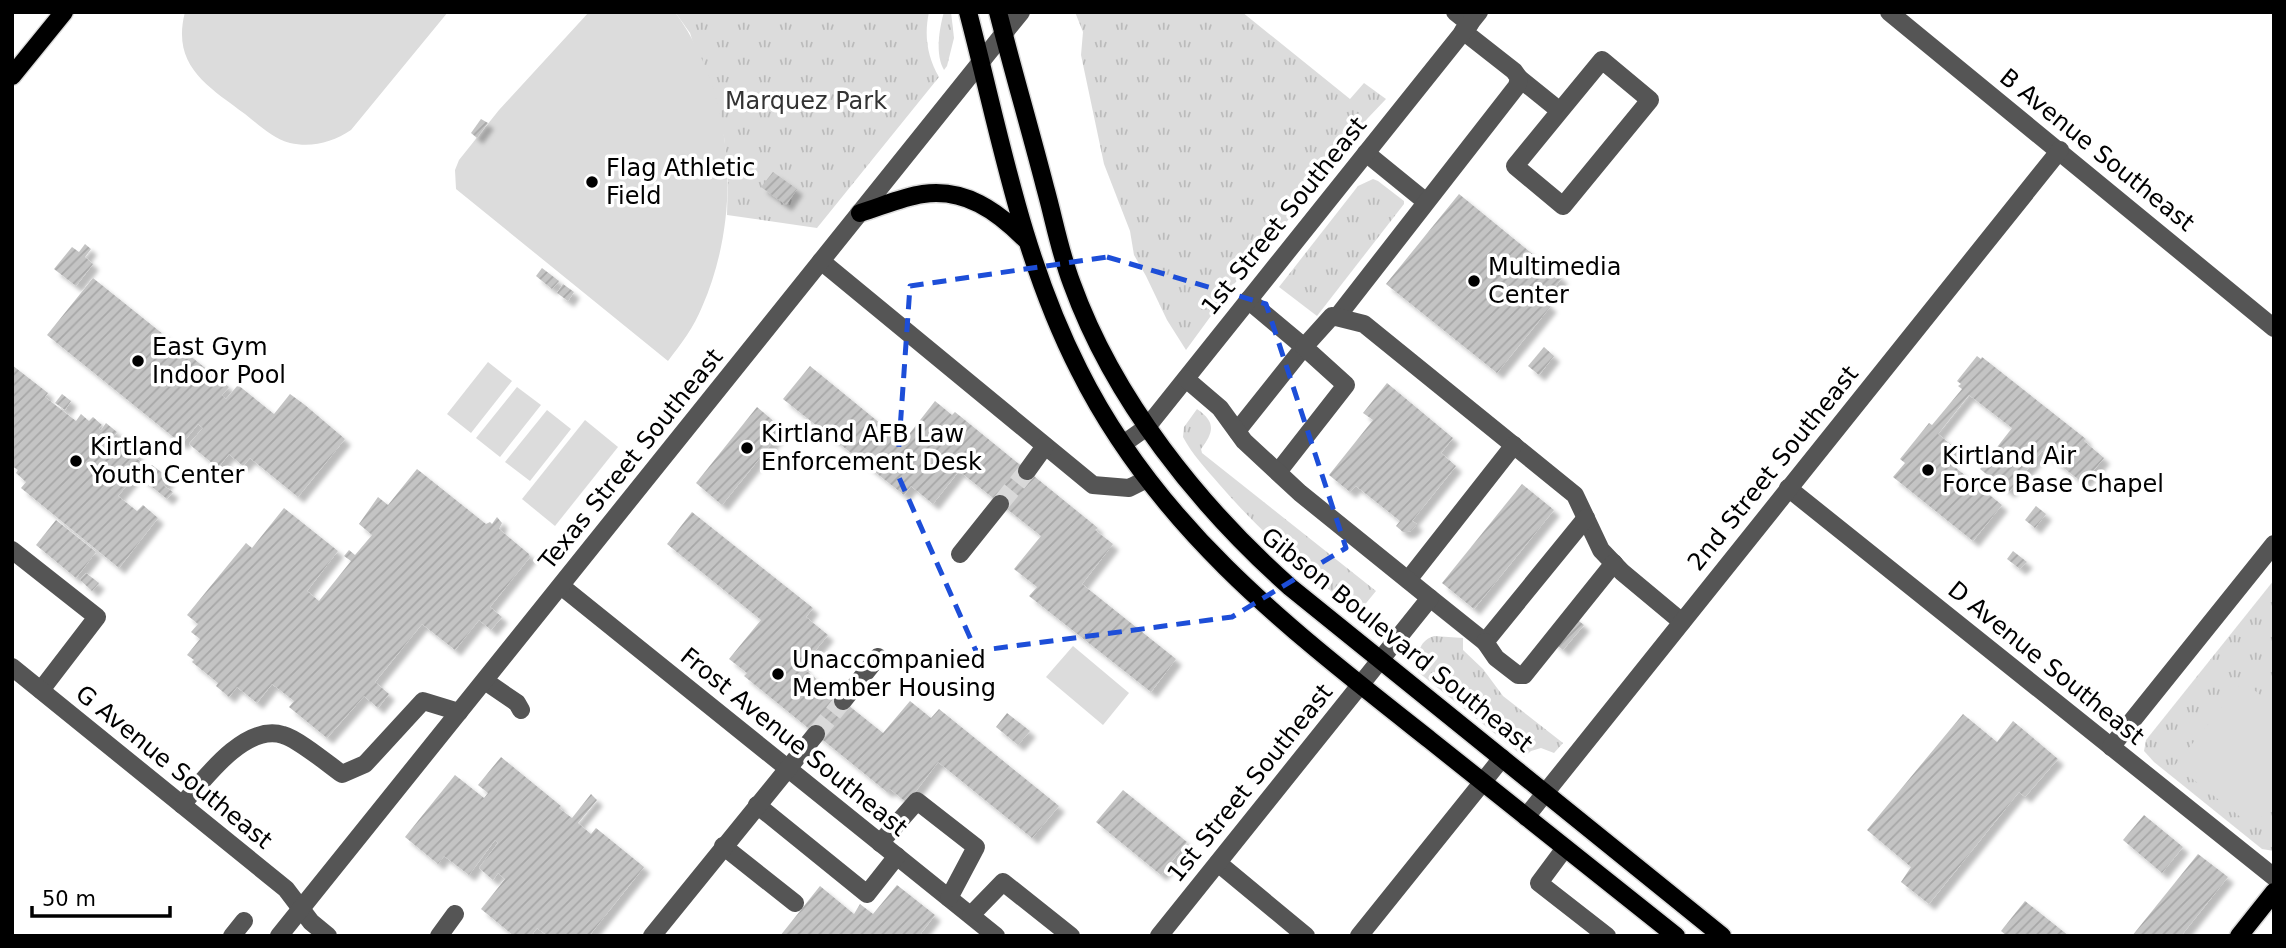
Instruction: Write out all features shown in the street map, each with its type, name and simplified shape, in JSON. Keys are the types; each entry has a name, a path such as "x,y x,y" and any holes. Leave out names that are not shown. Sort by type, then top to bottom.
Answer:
{"main road":[{"path":"12,76 64,12"},
{"path":"968,12 1026,240 1045,293 1079,370 1147,479 1180,521 1220,564 1257,598 1360,685 1676,936"},
{"name":"Gibson Boulevard Southeast","path":"998,12 1072,284 1115,373 1147,427 1213,513 1249,551 1380,661 1546,793 1711,932"},
{"path":"860,213 923,194 953,194 982,203 1026,240"},
{"path":"2239,936 2274,892"}],"street":[{"name":"Texas Street Southeast","path":"279,936 1021,12"},
{"name":"B Avenue Southeast","path":"1889,12 2274,328"},
{"path":"1467,20 1519,78 1560,111"},
{"name":"1st Street Southeast","path":"1123,444 1147,427 1186,379 1366,153 1467,20"},
{"path":"1602,61 1650,100 1563,206 1515,166 1560,111 1602,61"},
{"path":"1337,317 1517,86 1519,78"},
{"name":"2nd Street Southeast","path":"1526,817 2060,150"},
{"path":"1366,153 1426,201"},
{"path":"821,261 1093,485 1129,488 1147,479"},
{"path":"1248,300 1346,386 1278,472"},
{"path":"1237,431 1332,316 1364,324 1574,495 1601,550 1682,622"},
{"path":"1186,379 1220,408 1244,441 1278,472 1485,642 1496,658 1518,675 1524,675 1614,563"},
{"path":"1408,580 1514,445"},
{"path":"1027,471 1045,446"},
{"name":"D Avenue Southeast","path":"1788,488 2274,877"},
{"path":"960,554 1000,504"},
{"path":"1485,642 1586,518"},
{"path":"2111,747 2274,544"},
{"path":"12,550 97,617 41,690"},
{"name":"Frost Avenue Southeast","path":"562,586 996,936"},
{"name":"1st Street Southeast","path":"1159,936 1430,598"},
{"path":"843,701 878,657"},
{"name":"G Avenue Southeast","path":"12,667 284,888 311,922 328,936"},
{"path":"485,681 517,703 521,710"},
{"path":"183,805 207,776 245,741 266,732 286,735 342,774 365,764 423,701 459,712"},
{"path":"652,936 723,845 816,734"},
{"path":"1359,936 1502,758"},
{"path":"880,843 917,801 976,847 949,898"},
{"path":"757,805 867,894 897,856"},
{"path":"723,845 795,903"},
{"path":"1566,848 1539,883 1607,936"},
{"path":"1218,863 1306,936"},
{"path":"971,915 1003,882 1071,936"},
{"path":"439,936 456,914"},
{"path":"232,936 244,920"}],"highlighted area":[{"path":"1107,257 1266,304 1346,548 1232,617 976,651 897,473 910,286"}],"green space":[{"path":"185,12 448,12 351,130 330,141 306,145 290,143 272,135 206,84 188,61 183,47"},
{"name":"Flag Athletic Field","path":"589,12 675,12 695,45 710,80 721,117 726,156 724,233 715,271 702,307 668,361 456,189 455,170 459,160 499,110"},
{"name":"Marquez Park","path":"675,12 929,12 928,45 939,77 817,228 727,215 728,175 724,137 690,33"},
{"path":"944,12 951,12 954,38 944,70 939,50 939,34"},
{"path":"1075,12 1242,12 1350,99 1364,83 1386,99 1235,283 1186,350 1167,320 1134,255 1130,231 1104,164 1081,55 1083,32"},
{"path":"1373,179 1404,201 1404,204 1317,316 1279,287 1358,186"},
{"path":"488,362 512,381 471,433 447,414"},
{"path":"517,387 541,405 500,457 476,438"},
{"path":"1197,409 1207,418 1211,428 1201,449 1202,453 1376,591 1358,613 1268,536 1200,461 1183,437 1184,427"},
{"path":"547,410 571,429 530,481 505,462"},
{"path":"585,420 618,447 555,526 522,499"},
{"path":"2274,580 2274,851 2262,849 2144,751 2146,740"},
{"path":"1434,636 1463,638 1463,650 1483,669 1503,696 1563,743 1554,753 1541,748 1524,757 1418,672 1421,646"},
{"path":"1073,646 1129,693 1103,725 1046,677"},
{"path":"2243,681 2274,706 2274,801 2253,827 2175,765"}],"building":[{"path":"481,119 488,123 477,138 471,133"},
{"path":"773,172 797,189 786,205 761,187"},
{"name":"Multimedia Center","path":"1459,194 1562,278 1544,301 1551,306 1497,373 1386,284"},
{"path":"85,244 91,249 85,257 93,264 76,286 54,269 72,247 79,252"},
{"path":"542,268 559,281 552,289 536,276"},
{"path":"93,278 229,387 222,395 226,399 238,385 274,414 290,394 345,439 298,497 250,458 243,466 229,454 218,468 189,444 203,428 198,424 182,444 47,335"},
{"path":"563,284 574,292 568,301 557,293"},
{"path":"1544,347 1554,356 1539,375 1528,366"},
{"path":"1977,356 1981,359 1982,357 2086,439 2084,441 2104,458 2083,483 2042,451 2009,492 1980,469 2012,428 1969,395 1938,434 1955,448 1946,460 2002,505 1973,541 1893,477 1905,463 1900,459 1929,423 1932,425 1962,389 1957,381"},
{"name":"Kirtland Youth Center","path":"12,365 48,393 45,397 76,421 81,414 89,421 93,417 102,425 99,428 101,430 106,423 117,432 112,439 126,450 129,447 138,453 135,457 144,465 118,496 137,511 143,505 158,518 119,568 21,488 26,482 12,466"},
{"path":"810,366 903,442 935,401 952,415 955,412 1098,528 1095,530 1113,544 1082,584 1176,659 1151,692 1029,596 1037,587 1014,569 1041,536 959,471 933,504 911,486 904,495 783,399"},
{"path":"1387,383 1453,438 1441,453 1456,466 1412,521 1417,524 1407,532 1396,526 1400,521 1356,486 1350,492 1329,475 1373,420 1363,413"},
{"path":"62,394 71,401 65,410 55,403"},
{"name":"Kirtland AFB Law Enforcement Desk","path":"757,407 783,429 722,505 696,483"},
{"path":"152,465 169,478 164,486 173,492 167,499 141,478"},
{"path":"417,469 486,524 492,524 497,517 502,523 499,529 529,554 530,557 490,607 502,617 491,630 479,620 455,650 422,624 375,682 389,694 378,708 364,696 327,738 289,707 294,701 272,684 257,703 237,687 229,697 216,686 218,683 192,662 194,660 187,655 200,639 191,632 198,624 187,615 246,543 252,548 284,508 338,551 307,591 319,601 351,561 344,556 349,550 355,555 372,535 359,524 378,497 388,505"},
{"path":"1522,484 1554,510 1474,609 1442,583"},
{"path":"2036,506 2046,514 2035,528 2025,520"},
{"name":"Unaccompanied Member Housing","path":"692,512 813,608 806,617 828,635 802,667 843,701 883,733 910,701 931,718 939,709 1059,806 1032,838 938,762 907,803 890,789 887,792 744,676 747,673 729,659 761,620 667,544"},
{"path":"56,520 96,552 76,578 36,545"},
{"path":"2013,551 2027,562 2020,569 2007,559"},
{"path":"86,573 99,583 92,591 80,580"},
{"path":"1566,611 1584,625 1563,650 1546,636"},
{"path":"1007,713 1030,731 1018,745 996,727"},
{"path":"1963,714 1997,742 2013,721 2058,759 2025,797 2019,792 1929,904 1901,882 1911,867 1867,830"},
{"path":"501,757 572,818 591,794 597,800 578,823 591,834 596,828 644,867 589,936 548,936 537,928 531,936 514,936 481,909 505,879 498,873 493,880 479,868 498,843 495,840 469,875 444,856 438,864 405,837 455,775 484,798 488,793 478,785"},
{"path":"1123,790 1187,842 1161,875 1096,822"},
{"path":"2144,815 2183,847 2162,873 2123,840"},
{"path":"2198,854 2228,877 2181,936 2132,936"},
{"path":"897,885 935,915 919,936 780,936 820,886 854,914 860,904 873,914"},
{"path":"2025,901 2069,936 2007,936 2001,931"}],"tunnel":[{"path":"1000,504 1027,471"},
{"path":"816,734 843,701"}],"place":[{"name":"Flag Athletic Field","path":"592,182"},
{"name":"Multimedia Center","path":"1474,281"},
{"name":"East Gym Indoor Pool","path":"138,361"},
{"name":"Kirtland AFB Law Enforcement Desk","path":"747,448"},
{"name":"Kirtland Youth Center","path":"76,461"},
{"name":"Kirtland Air Force Base Chapel","path":"1928,470"},
{"name":"Unaccompanied Member Housing","path":"778,674"}]}
